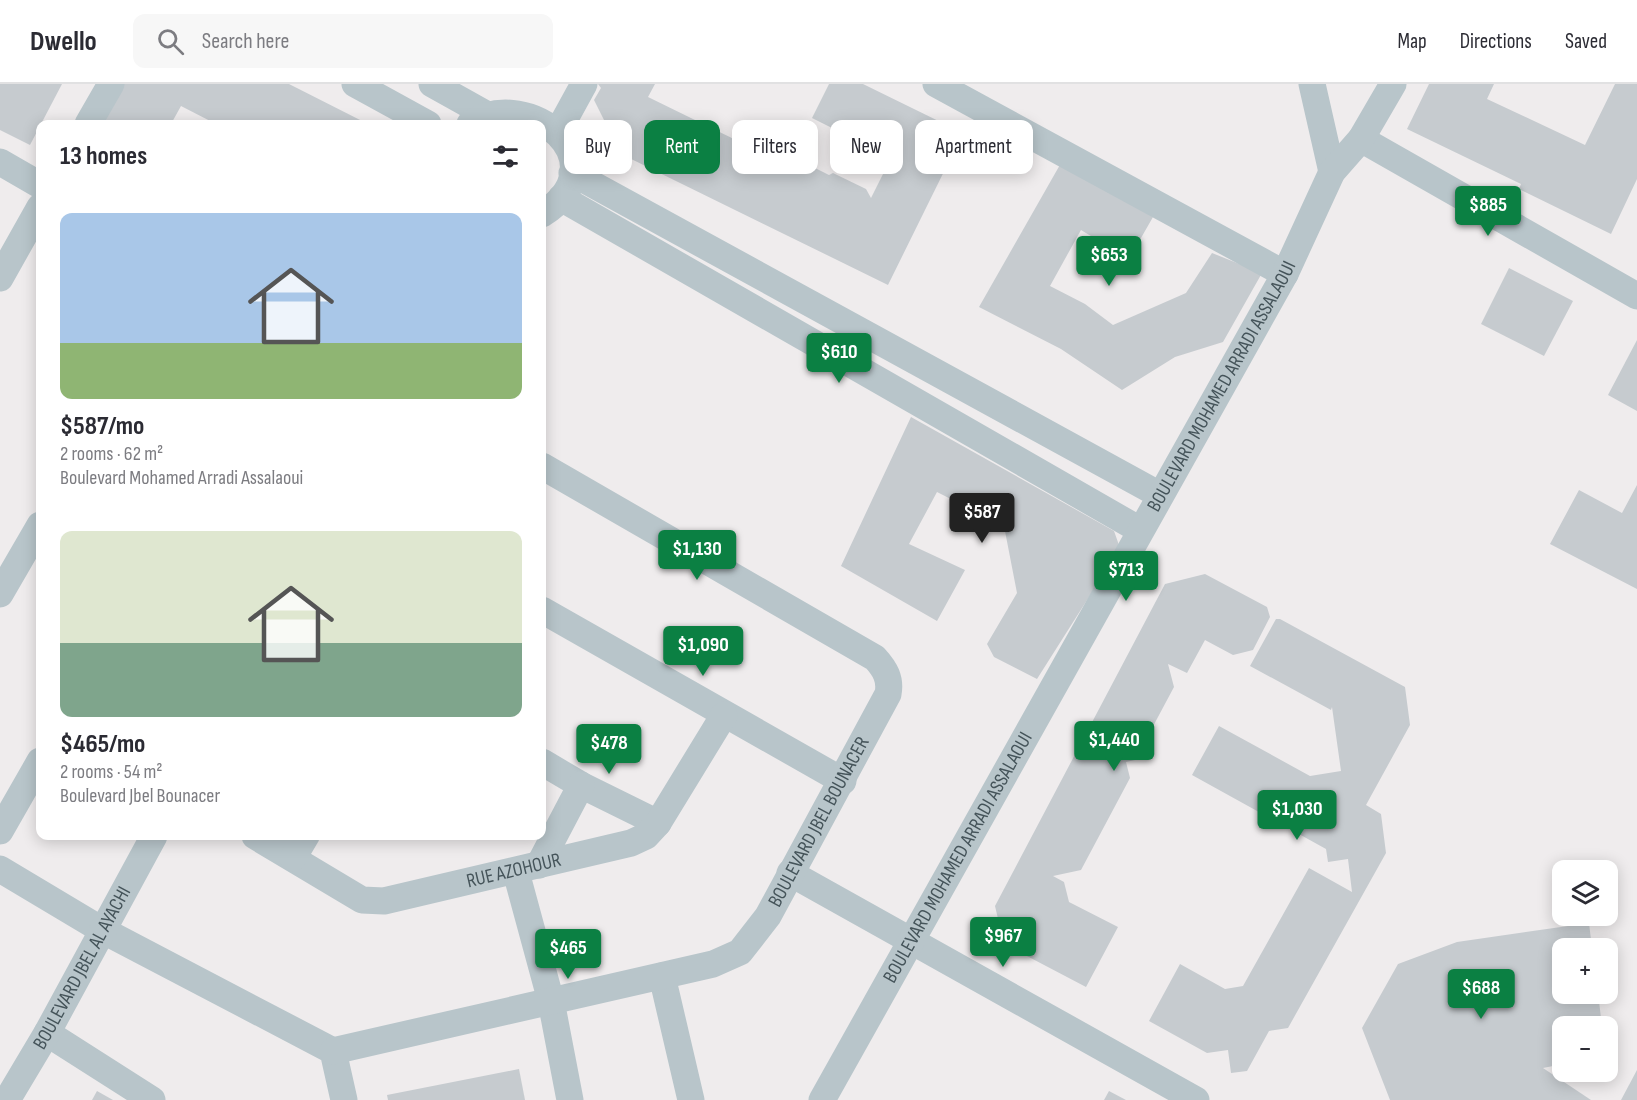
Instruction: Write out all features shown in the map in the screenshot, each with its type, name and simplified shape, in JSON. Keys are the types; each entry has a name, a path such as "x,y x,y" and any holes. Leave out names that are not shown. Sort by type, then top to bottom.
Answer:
{"street":[{"path":"90,120 111,84"},
{"path":"355,84 421,120"},
{"path":"432,84 477,119 502,105 519,104 539,109 561,126 564,133"},
{"path":"561,126 585,84"},
{"path":"936,84 1285,274"},
{"path":"1312,84 1332,172"},
{"name":"BOULEVARD MOHAMED ARRADI ASSALAOUI","path":"822,1100 1285,274 1332,172 1361,139 1393,84"},
{"path":"1361,139 1636,294"},
{"path":"0,162 36,183"},
{"path":"571,174 551,206 1140,530"},
{"path":"574,174 1160,495"},
{"path":"0,278 36,214"},
{"name":"BOULEVARD JBEL BOUNACER","path":"333,1051 713,964 740,952 768,916 888,694 887,675 875,658 546,468"},
{"path":"0,594 36,532"},
{"path":"546,612 843,781"},
{"name":"RUE AZOHOUR","path":"271,840 300,847 362,900 384,901 631,843 646,836 658,824 724,715"},
{"path":"546,764 581,786 658,824"},
{"path":"0,831 36,767"},
{"path":"570,1100 550,1001 528,868 581,786"},
{"name":"BOULEVARD JBEL AL AYACHI","path":"7,1100 47,1033 152,840"},
{"path":"0,869 102,930 333,1051 344,1100"},
{"path":"790,873 1196,1100"},
{"path":"662,976 691,1100"},
{"path":"47,1033 150,1100"}],"building":[{"path":"0,84 62,84 43,120 36,120 36,134 30,145 0,130"},
{"path":"122,84 289,84 360,120 208,120 181,106 173,120 103,120"},
{"path":"598,84 655,84 648,97 695,120 644,120 644,165 632,159 632,120 604,120 594,100 601,88"},
{"path":"829,84 863,84 936,120 915,120 915,174 943,174 888,285 662,174 720,174 720,132 732,138 732,174 818,174 818,170 829,175 835,174 866,189 871,198 883,174 903,174 903,120 830,120 830,127 812,118"},
{"path":"1429,84 1494,84 1487,99 1585,145 1615,84 1637,84 1637,179 1611,234 1519,189 1521,184 1407,129"},
{"path":"1061,163 1153,217 1129,259 1081,230 1050,286 1085,304 1113,325 1186,293 1212,253 1262,273 1223,342 1175,357 1122,390 1061,349 979,307"},
{"path":"1509,268 1573,301 1544,356 1481,324"},
{"path":"1637,340 1637,411 1608,395"},
{"path":"911,417 1114,531 1120,548 1037,679 994,657 987,644 1017,593 1004,526 937,492 909,544 965,570 937,621 841,566"},
{"path":"1637,485 1637,589 1550,544 1579,490 1622,513"},
{"path":"1205,574 1267,607 1270,617 1253,650 1233,655 1205,640 1187,673 1168,664 1174,687 1135,760 1126,762 1130,778 1081,870 1053,876 1064,882 1069,902 1118,927 1086,987 1004,944 995,906 1165,584"},
{"path":"1276,619 1280,619 1405,687 1410,725 1366,805 1381,814 1386,853 1288,1028 1269,1031 1247,1071 1231,1073 1228,1050 1207,1053 1149,1021 1180,964 1225,989 1243,986 1309,868 1352,892 1348,859 1328,862 1326,849 1192,775 1219,726 1310,776 1341,771 1332,707 1331,710 1250,666"},
{"path":"1568,926 1589,926 1591,938 1552,938 1552,1004 1599,1004 1601,1016 1552,1016 1552,1066 1543,1068 1552,1074 1552,1082 1564,1082 1591,1100 1390,1100 1362,1028 1398,964 1457,942"},
{"path":"519,1069 525,1100 388,1100 387,1095"},
{"path":"1637,1070 1637,1100 1621,1100"},
{"path":"97,1091 113,1100 92,1100"},
{"path":"1109,1091 1126,1100 1104,1100"}]}
